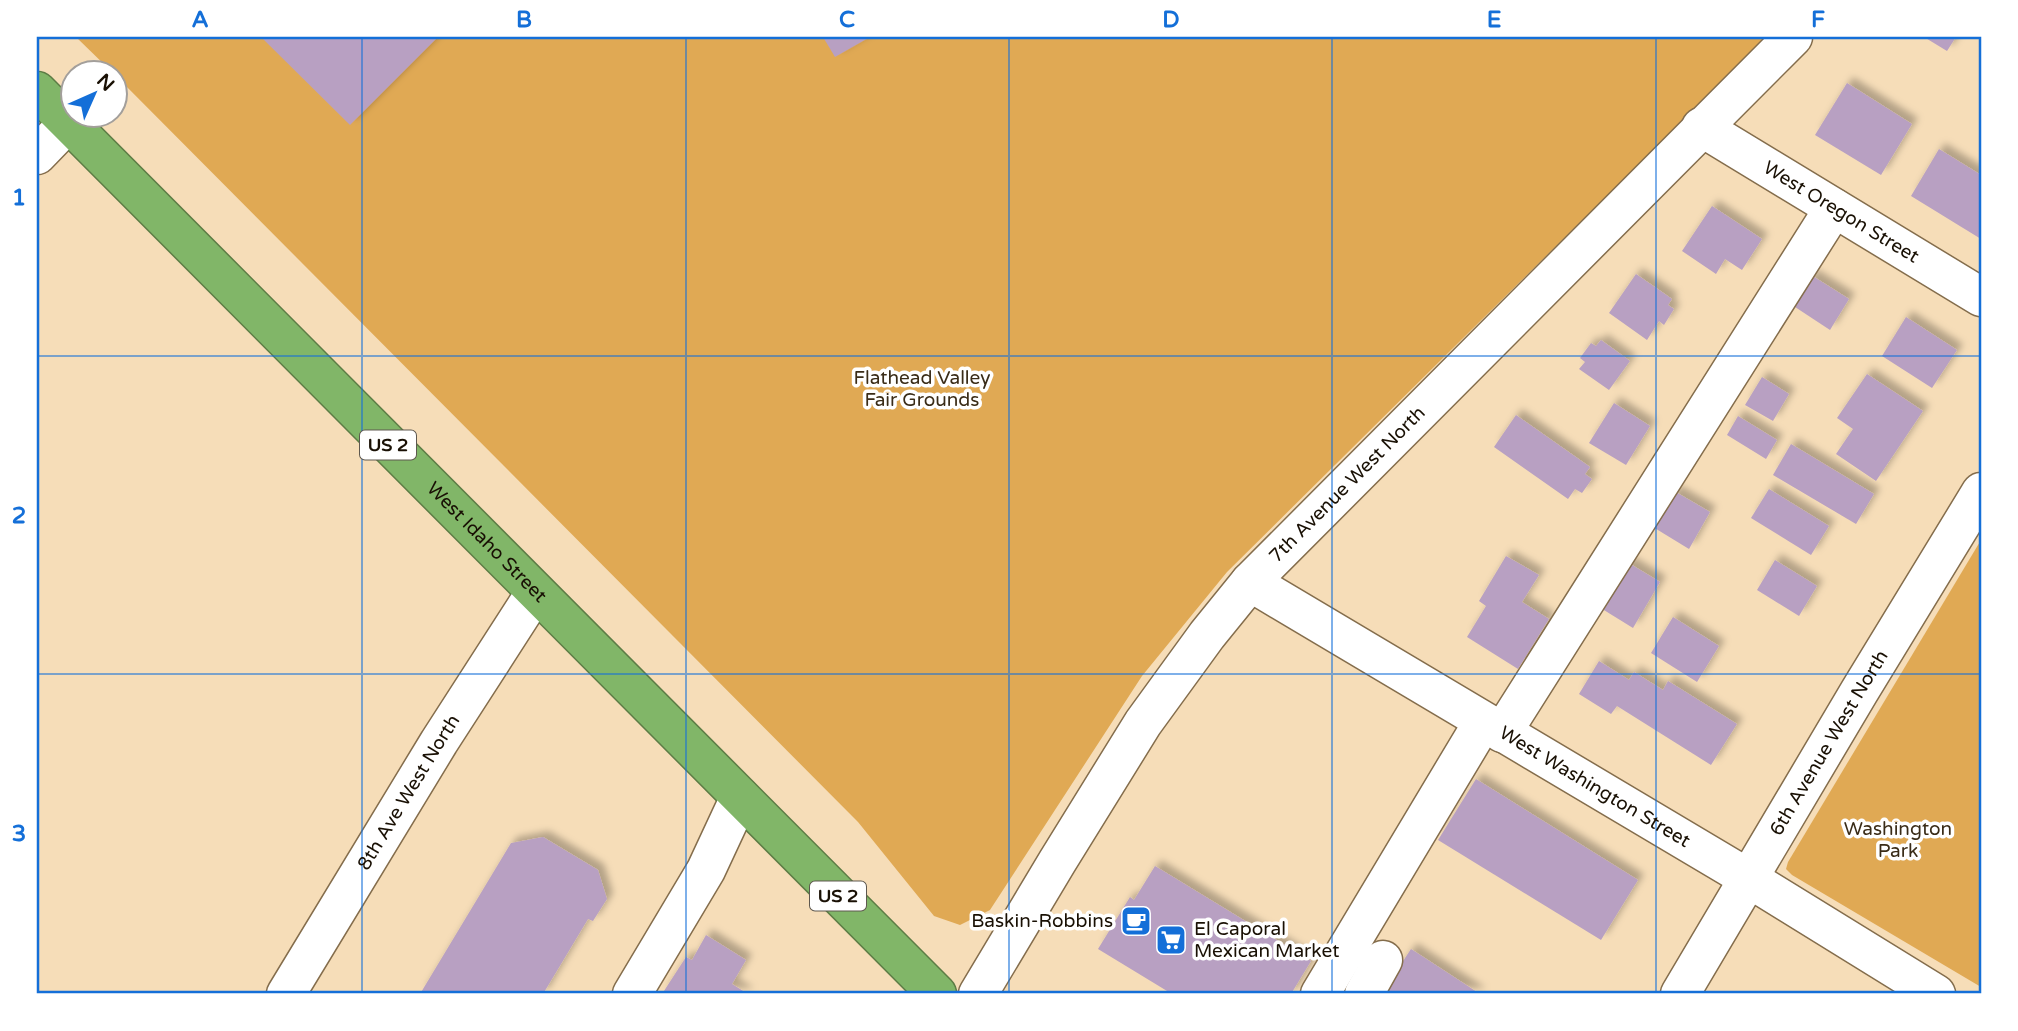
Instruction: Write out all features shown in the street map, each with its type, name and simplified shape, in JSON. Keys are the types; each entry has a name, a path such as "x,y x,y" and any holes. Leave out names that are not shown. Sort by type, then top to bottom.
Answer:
{"highway":[{"name":"West Idaho Street","path":"37,91 60,115"},
{"name":"West Idaho Street","path":"75,130 937,994"}],"street":[{"name":"7th Avenue West North","path":"978,994 1143,723 1207,635 1250,582 1793,37"},
{"name":"West Oregon Street","path":"1701,127 1981,297"},
{"path":"37,155 61,130"},
{"path":"1320,994 1834,208"},
{"name":"6th Avenue West North","path":"1680,994 1981,492"},
{"name":"West Washington Street","path":"1250,582 1748,878 1936,994"},
{"name":"8th Ave West North","path":"286,994 439,742 535,593"},
{"path":"632,994 706,870 740,797"},
{"path":"1364,994 1383,960"}],"green space":[{"name":"Flathead Valley Fair Grounds","path":"76,37 1767,37 1227,572 1142,676 990,910 960,925 934,916 858,822 130,90 130,60 100,60"},
{"name":"Washington Park","path":"1981,540 1981,987 1786,869"}],"building":[{"path":"261,37 438,37 350,125"},
{"path":"823,37 870,37 835,57"},
{"path":"1924,37 1956,37 1947,51"},
{"path":"1847,83 1912,124 1881,175 1815,135"},
{"path":"1939,149 1981,175 1981,239 1911,196"},
{"path":"1712,206 1762,239 1742,270 1725,259 1716,274 1682,251"},
{"path":"1636,274 1672,299 1668,305 1674,309 1664,325 1659,321 1647,340 1609,313"},
{"path":"1811,275 1849,299 1830,330 1792,305"},
{"path":"1906,317 1957,350 1932,388 1882,356"},
{"path":"1601,340 1630,361 1609,390 1579,369 1585,362 1580,358 1591,343 1596,346"},
{"path":"1867,374 1923,411 1876,481 1836,454 1853,429 1837,418"},
{"path":"1762,377 1789,394 1773,421 1745,405"},
{"path":"1614,403 1650,426 1626,465 1589,443"},
{"path":"1516,415 1590,467 1585,474 1592,479 1582,493 1575,489 1568,499 1494,447"},
{"path":"1738,416 1777,440 1766,459 1727,435"},
{"path":"1791,444 1874,494 1856,524 1773,475"},
{"path":"1769,489 1829,526 1811,555 1751,518"},
{"path":"1674,491 1710,512 1689,549 1653,527"},
{"path":"1506,556 1539,575 1522,602 1549,619 1518,669 1467,637 1486,606 1479,601"},
{"path":"1775,560 1817,586 1799,616 1757,590"},
{"path":"1627,562 1660,582 1633,628 1599,607"},
{"path":"1673,617 1719,646 1697,682 1651,653"},
{"path":"1599,661 1629,680 1634,672 1663,690 1668,681 1737,724 1711,765 1617,706 1611,714 1579,694"},
{"path":"1476,779 1638,880 1601,940 1438,840"},
{"path":"543,837 598,870 607,899 593,921 588,919 543,994 420,994 511,843"},
{"path":"1155,866 1311,961 1291,994 1172,994 1098,949 1130,897 1134,900"},
{"path":"706,935 746,960 732,984 748,994 662,994 686,957 692,960"},
{"path":"1411,949 1480,994 1391,994 1384,990"}],"place":[{"name":"Baskin-Robbins","path":"1136,921"},
{"name":"El Caporal Mexican Market","path":"1171,940"}]}
